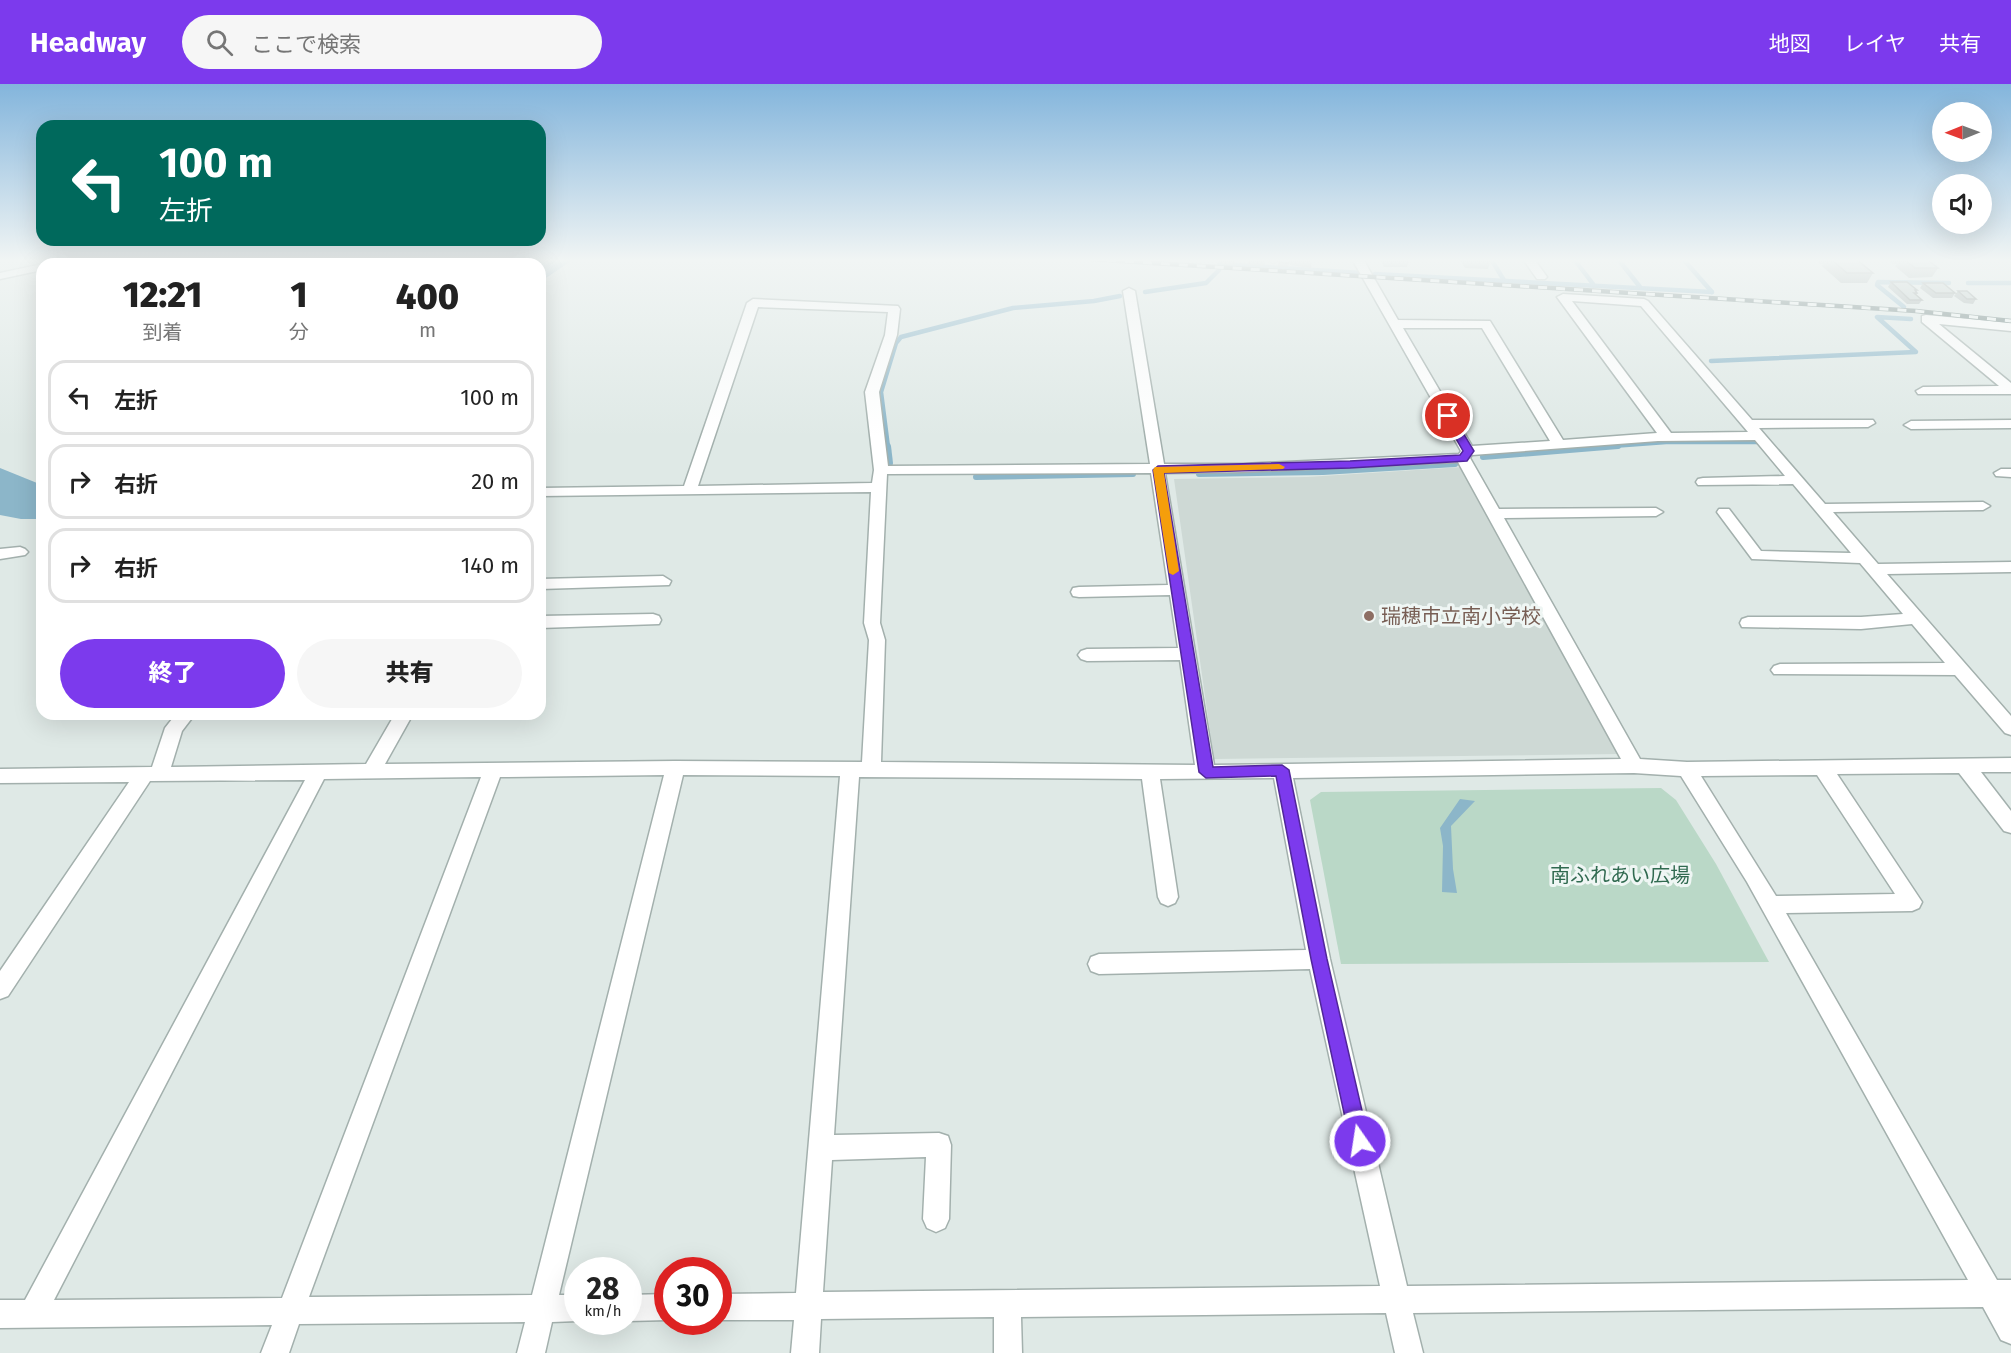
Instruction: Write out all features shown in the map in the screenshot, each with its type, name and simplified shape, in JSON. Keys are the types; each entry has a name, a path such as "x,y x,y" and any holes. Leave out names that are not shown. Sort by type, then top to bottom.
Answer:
{"street":[{"path":"690,490 748,318"},
{"path":"805,1353 822,1148 860,770 877,640 872,623 878,487 881,470 872,392 891,335 893,318"},
{"path":"1133,318 1206,772"},
{"path":"1392,318 1466,455 1494,514 1634,766"},
{"path":"1579,318 1667,437"},
{"path":"1657,318 1962,669 2011,729"},
{"path":"2011,327 1926,319 2011,390"},
{"path":"1395,324 1486,324 1559,444"},
{"path":"1989,372 2011,371"},
{"path":"2011,390 1925,394 2011,397"},
{"path":"1749,424 1868,423"},
{"path":"1911,425 2011,424"},
{"path":"881,470 1158,470 1350,464 1466,455 1559,444 1667,437 1759,436"},
{"path":"1703,482 1798,480"},
{"path":"546,492 878,487"},
{"path":"1822,508 1983,506"},
{"path":"1494,514 1656,512"},
{"path":"1724,512 1757,556 1870,563 2011,567"},
{"path":"0,554 21,552"},
{"path":"546,584 663,580"},
{"path":"1080,591 1176,590"},
{"path":"1748,623 1861,623 1917,618"},
{"path":"546,622 653,620"},
{"path":"1087,655 1187,654"},
{"path":"1780,670 1962,669"},
{"path":"0,989 152,775 174,728 181,720"},
{"path":"371,772 401,720"},
{"path":"1964,765 2011,825"},
{"path":"0,776 675,768 1369,772 1634,766 1687,769 2011,765"},
{"path":"1770,905 1912,902 1822,767"},
{"path":"531,1353 675,768"},
{"path":"1687,769 2000,1293 2011,1330"},
{"path":"1282,770 1319,959 1395,1300 1409,1353"},
{"path":"275,1353 493,771"},
{"path":"33,1313 318,772"},
{"path":"1150,772 1168,897"},
{"path":"1099,964 1319,959"},
{"path":"822,1148 939,1145 936,1219"},
{"path":"732,1307 2000,1293"},
{"path":"1007,1305 1008,1353"},
{"path":"0,1314 564,1308"}],"shaded area":[{"name":"瑞穂市立南小学校","path":"1463,467 1618,754 1214,759 1174,479 1307,477"}],"green space":[{"name":"南ふれあい広場","path":"1661,788 1676,800 1716,864 1769,962 1341,964 1310,800 1321,792"}],"water":[{"path":"0,468 36,483 36,519 0,515"},
{"path":"1460,799 1475,801 1451,826 1453,869 1457,893 1442,892 1443,846 1440,828"}],"waterway":[{"path":"888,447 881,392 896,343 901,337 974,318"},
{"path":"1711,361 1916,352 1878,318"},
{"path":"1898,318 1911,319"},
{"path":"1599,447 1666,442 1758,442"},
{"path":"888,446 890,463"},
{"path":"1483,457 1618,446"},
{"path":"1199,474 1323,472 1455,464"},
{"path":"976,477 1133,474"}],"railway":[{"path":"1985,318 2011,321"}],"slow traffic":[{"path":"1173,571 1158,470 1279,467"}],"place":[{"name":"瑞穂市立南小学校","path":"1369,616"}],"route":[{"path":"1360,1141 1319,959 1282,770 1206,772 1158,470 1463,458 1468,451 1448,416"}]}
